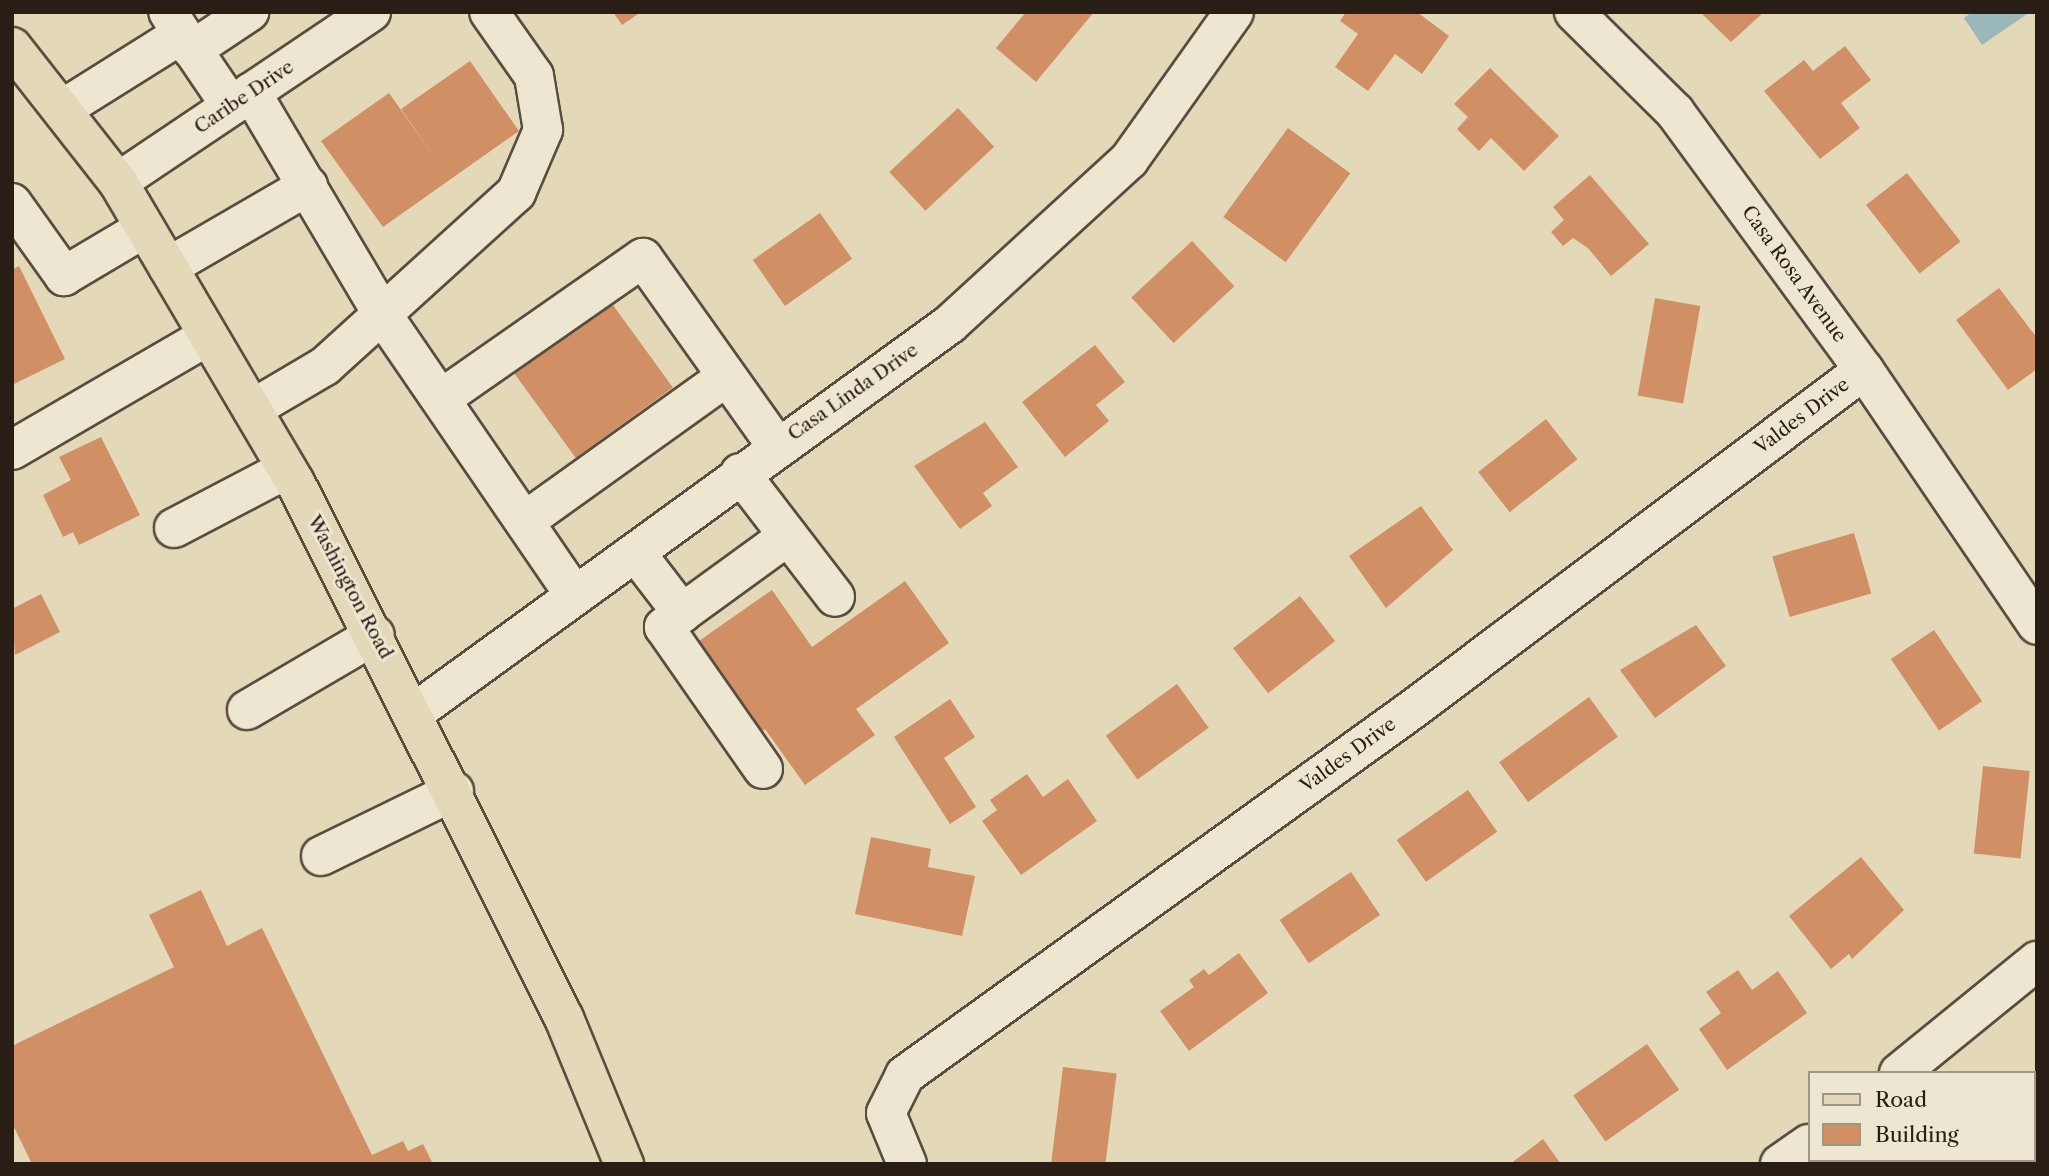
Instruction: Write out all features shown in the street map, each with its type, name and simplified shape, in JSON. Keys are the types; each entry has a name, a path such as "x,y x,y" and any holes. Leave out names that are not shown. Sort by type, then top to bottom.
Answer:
{"main road":[{"name":"Washington Road","path":"12,47 64,108 118,183 287,469 454,791 564,1018 624,1164"}],"street":[{"path":"64,108 181,32 248,12"},
{"name":"Caribe Drive","path":"118,183 371,12"},
{"path":"252,409 324,366 384,317 516,193 543,130 534,76 489,12"},
{"name":"Casa Linda Drive","path":"415,712 636,553 776,444 950,324 1119,169 1234,12"},
{"name":"Casa Rosa Avenue","path":"1574,12 1675,112 1864,370 2037,625"},
{"path":"181,32 241,99 307,186 384,317 442,398 575,596"},
{"path":"167,267 307,186"},
{"path":"12,202 64,276 145,228"},
{"path":"442,398 643,258 776,444"},
{"path":"12,450 208,336"},
{"name":"Valdes Drive","path":"907,1164 886,1113 905,1075 1413,709 1864,370"},
{"path":"525,521 726,377"},
{"path":"174,528 287,469"},
{"path":"740,473 835,597"},
{"path":"763,769 664,627 788,536"},
{"path":"636,553 682,613"},
{"path":"247,709 375,635"},
{"path":"321,856 454,791"},
{"path":"1901,1071 2037,961"},
{"path":"1780,1164 1808,1144"}],"water":[{"path":"1972,12 2030,12 1982,45 1964,18"}],"building":[{"path":"613,12 641,12 622,25"},
{"path":"1026,12 1094,12 1036,82 996,48"},
{"path":"1346,12 1417,12 1449,36 1422,74 1395,54 1368,91 1335,67 1358,34 1340,21"},
{"path":"1700,12 1764,12 1731,42"},
{"path":"1845,46 1871,80 1841,103 1860,128 1820,159 1764,91 1804,60 1813,71"},
{"path":"470,61 519,131 383,227 321,141 389,93 437,161 401,109"},
{"path":"1490,68 1559,136 1524,171 1491,138 1479,151 1457,129 1468,117 1454,104"},
{"path":"958,108 994,147 925,211 889,172"},
{"path":"1288,128 1350,173 1286,262 1223,217"},
{"path":"1907,173 1961,242 1920,274 1866,205"},
{"path":"1590,175 1649,244 1611,276 1588,248 1573,238 1563,246 1551,232 1564,220 1553,207"},
{"path":"820,213 852,259 785,306 753,260"},
{"path":"1192,241 1234,286 1174,343 1131,298"},
{"path":"19,266 65,359 12,385 12,270"},
{"path":"1999,288 2037,338 2037,369 2008,390 1956,320"},
{"path":"1655,298 1700,306 1683,403 1638,395"},
{"path":"610,301 673,388 576,458 513,372"},
{"path":"1095,345 1125,382 1096,405 1109,421 1065,457 1022,402"},
{"path":"1546,419 1577,459 1510,512 1478,472"},
{"path":"985,422 1018,467 983,493 992,506 960,529 914,466"},
{"path":"101,437 140,515 79,545 73,532 63,537 43,495 71,480 59,457"},
{"path":"1421,506 1453,550 1386,608 1349,556"},
{"path":"1854,533 1871,594 1790,617 1772,556"},
{"path":"905,581 949,643 856,709 875,735 805,785 765,729 759,733 696,643 772,590 812,647"},
{"path":"41,594 60,632 15,655 12,609"},
{"path":"1300,596 1335,641 1268,693 1233,648"},
{"path":"1696,625 1726,666 1655,718 1620,670"},
{"path":"1934,630 1982,701 1939,730 1891,659"},
{"path":"1177,684 1209,728 1138,779 1106,736"},
{"path":"1589,697 1618,737 1528,802 1499,762"},
{"path":"950,699 975,737 944,758 976,807 950,824 894,737"},
{"path":"1983,766 2030,771 2021,858 1974,854"},
{"path":"1027,774 1043,797 1068,779 1097,821 1021,875 982,821 997,810 990,800"},
{"path":"1468,790 1497,832 1426,882 1397,840"},
{"path":"871,837 931,849 928,867 975,876 962,936 855,914"},
{"path":"1861,857 1904,910 1852,959 1849,954 1831,969 1789,916"},
{"path":"1351,872 1380,915 1309,963 1280,920"},
{"path":"201,890 227,946 262,928 372,1155 403,1141 408,1151 423,1144 433,1164 32,1164 12,1123 12,1046 174,967 149,915"},
{"path":"1239,953 1268,993 1189,1051 1160,1011 1194,987 1189,980 1204,969 1209,975"},
{"path":"1738,970 1752,990 1778,971 1807,1013 1727,1070 1699,1029 1721,1013 1706,992"},
{"path":"1647,1044 1679,1090 1605,1141 1573,1096"},
{"path":"1063,1067 1117,1074 1105,1164 1051,1164"},
{"path":"2037,1086 2035,1160 2035,1123"},
{"path":"1543,1139 1561,1164 1510,1164"}]}
